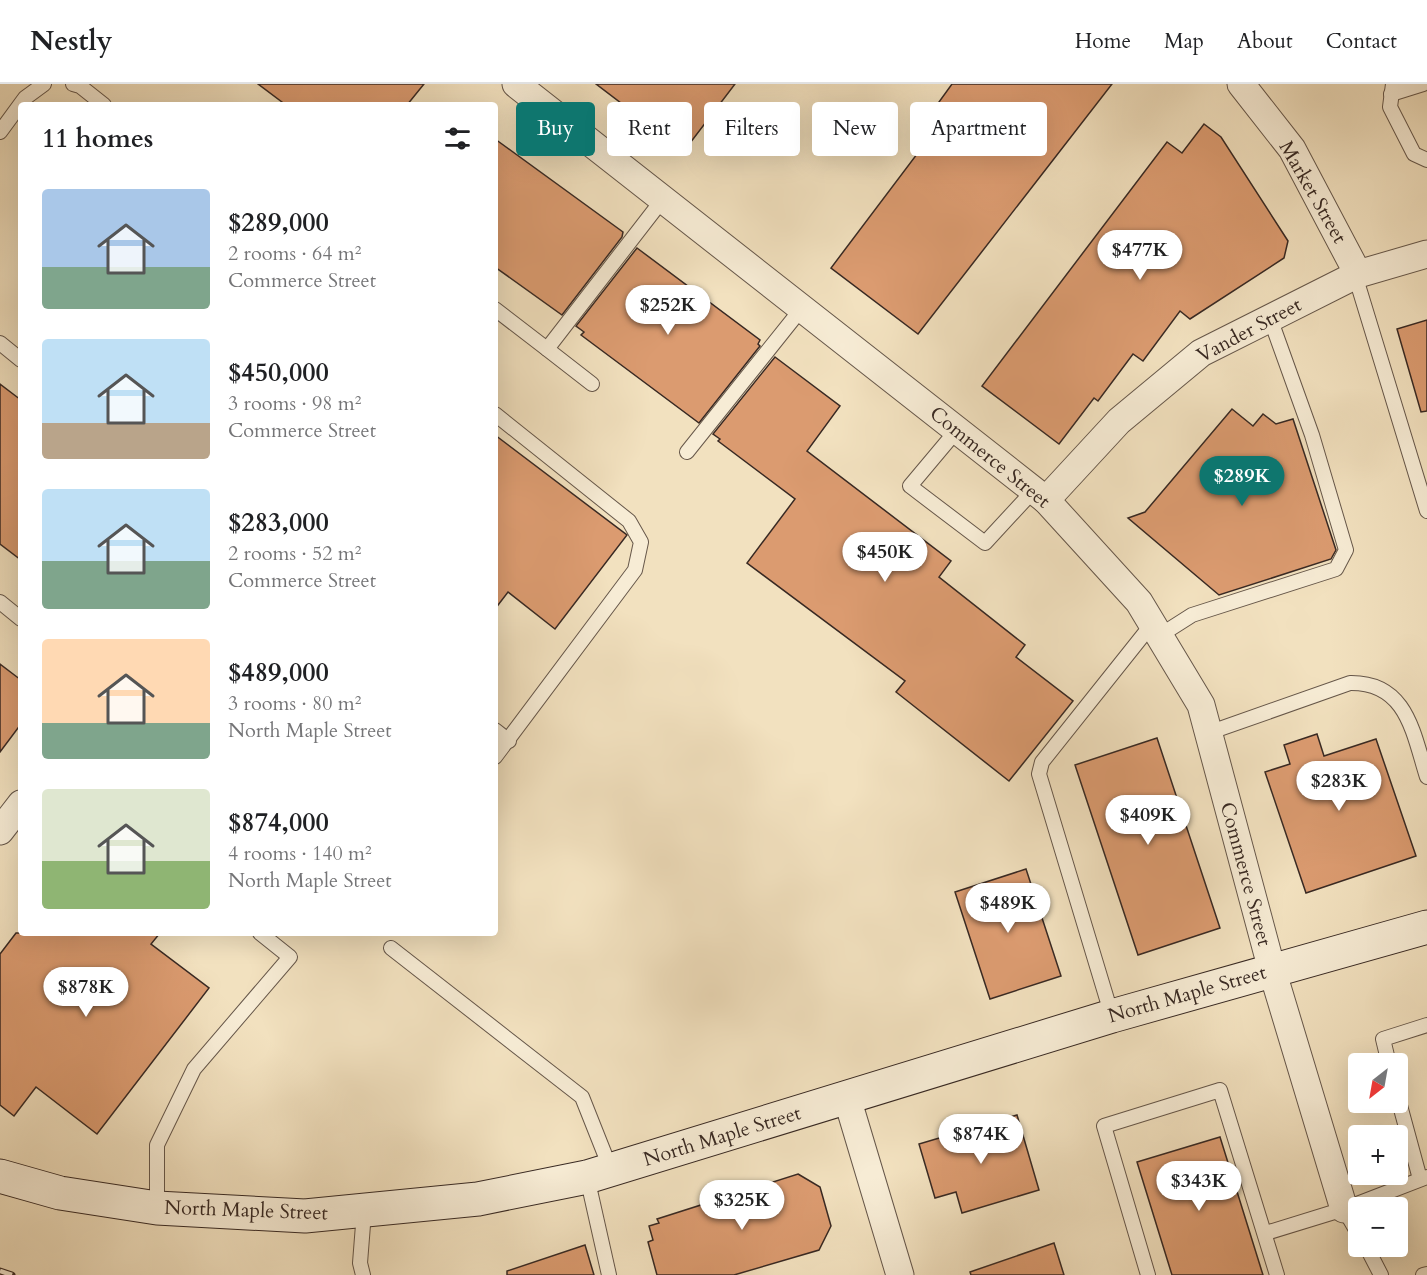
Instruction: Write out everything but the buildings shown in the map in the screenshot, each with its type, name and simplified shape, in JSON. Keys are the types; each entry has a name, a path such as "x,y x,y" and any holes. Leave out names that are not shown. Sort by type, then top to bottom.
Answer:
{"main road":[{"name":"North Maple Street","path":"0,1176 60,1193 157,1208 305,1216 364,1212 477,1199 599,1173 1112,1016 1427,927"}],"street":[{"name":"Commerce Street","path":"516,84 1040,495 1139,603 1201,705 1272,970 1344,1209"},
{"name":"Market Street","path":"1241,84 1292,149 1357,274"},
{"name":"Vander Street","path":"1040,495 1119,421 1201,353 1357,274 1427,254"},
{"path":"0,831 18,808"},
{"path":"847,1098 900,1275"}],"lane":[{"path":"23,102 44,84"},
{"path":"73,84 80,86 100,102"},
{"path":"1423,84 1392,89 1390,107 1414,154 1427,160"},
{"path":"0,132 18,108"},
{"path":"547,349 663,199"},
{"path":"1357,274 1427,511"},
{"path":"687,452 802,308"},
{"path":"498,311 592,384"},
{"path":"1112,1016 1040,774 1042,762 1155,630 1192,615 1336,569 1346,550 1312,435 1270,318"},
{"path":"0,343 18,358"},
{"path":"498,416 629,521 641,542 634,570 498,754"},
{"path":"957,430 910,486 985,543 1040,495"},
{"path":"0,602 18,617"},
{"path":"1208,733 1350,683 1369,682 1389,691 1411,724 1427,777"},
{"path":"498,732 509,741"},
{"path":"157,1208 157,1145 194,1069 290,957 264,936"},
{"path":"391,948 582,1096 599,1173 609,1275"},
{"path":"1386,1053 1383,1039 1427,1025"},
{"path":"1148,1275 1104,1126 1220,1090 1266,1233 1277,1275"},
{"path":"1266,1233 1344,1209 1423,1178 1403,1113"},
{"path":"1344,1209 1348,1216"},
{"path":"363,1275 360,1263 364,1212"},
{"path":"1371,1257 1381,1275"}],"railway":[{"path":"0,1271 12,1275"}]}
